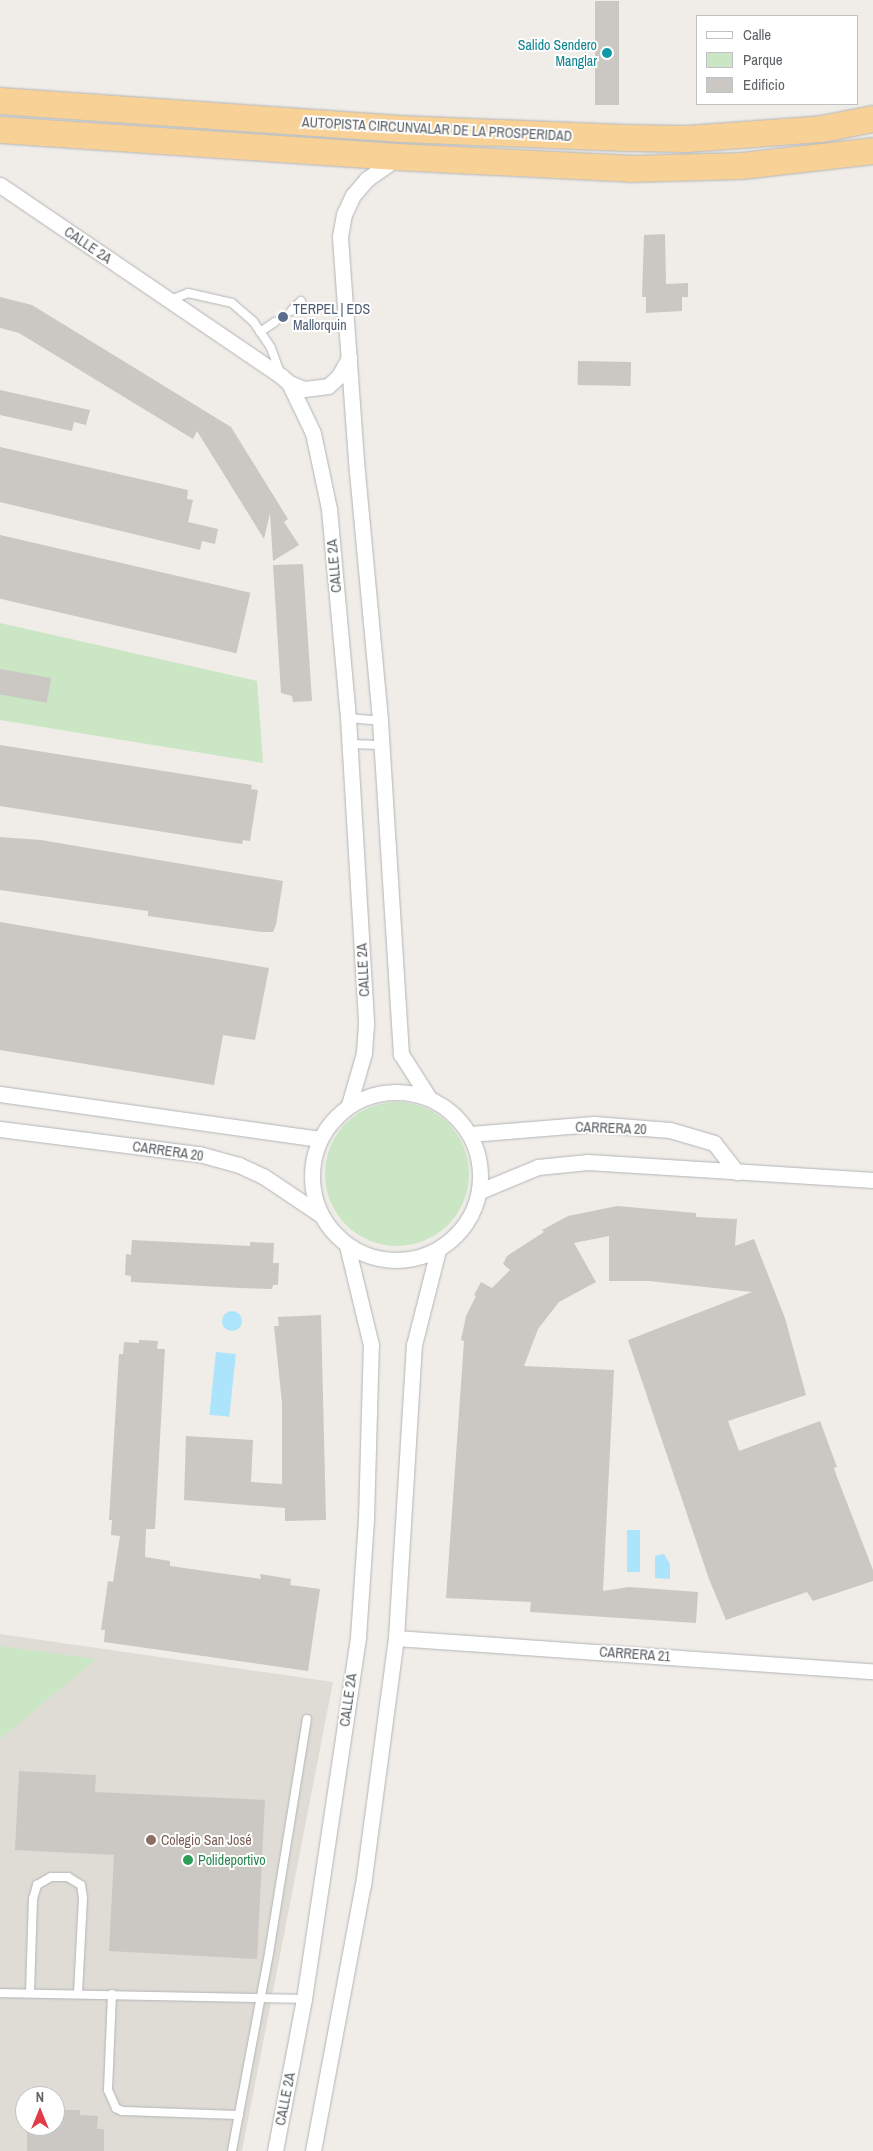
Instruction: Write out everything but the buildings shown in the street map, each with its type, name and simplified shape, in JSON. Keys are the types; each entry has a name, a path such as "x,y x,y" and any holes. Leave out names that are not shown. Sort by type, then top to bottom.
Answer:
{"highway":[{"name":"AUTOPISTA CIRCUNVALAR DE LA PROSPERIDAD","path":"0,101 391,129 625,138 687,139 822,128 873,119"},
{"name":"AUTOPISTA CIRCUNVALAR DE LA PROSPERIDAD","path":"0,130 398,157 631,169 742,166 873,151"}],"street":[{"path":"398,157 367,179 353,195 344,214 340,237 380,721 401,1054 429,1098"},
{"name":"CALLE 2A","path":"0,185 285,379 314,433 329,509 348,718 366,1024 364,1053 349,1104"},
{"path":"285,379 304,389 328,386 339,376 349,358"},
{"path":"402,1091 429,1098 453,1112 470,1134 480,1162 480,1191 472,1215 457,1234 438,1250 416,1258 392,1261 368,1256 347,1246 327,1226 314,1202 310,1175 320,1139 328,1123 349,1104 374,1093 402,1091"},
{"path":"0,1094 320,1139"},
{"name":"CARRERA 20","path":"470,1134 594,1124 670,1130 714,1143 737,1172"},
{"name":"CARRERA 20","path":"0,1130 199,1154 239,1165 263,1176 321,1215"},
{"path":"480,1191 519,1173 557,1164 588,1162 873,1180"},
{"name":"CALLE 2A","path":"275,2151 304,1999 358,1637 366,1519 370,1345 347,1246"},
{"path":"313,2151 363,1885 396,1638 414,1345 438,1250"},
{"name":"CARRERA 21","path":"396,1638 873,1671"}],"lane":[{"path":"168,300 188,293 232,303 260,332 271,348 285,379"},
{"path":"291,311 302,302"},
{"path":"260,332 275,322"},
{"path":"348,718 380,721"},
{"path":"350,744 381,745"},
{"path":"232,2151 240,2115 307,1719"},
{"path":"30,1993 33,1899 37,1885 51,1877 68,1877 81,1885 83,1898 78,1994"},
{"path":"0,1993 304,1999"},
{"path":"112,1994 108,2090 116,2108 122,2111 240,2115"}],"shaded area":[{"name":"Colegio San José","path":"0,1634 333,1682 242,2151 0,2151"}],"green space":[{"path":"0,623 257,681 263,763 0,720"},
{"path":"397,1102 425,1107 448,1123 464,1146 469,1174 464,1202 448,1225 425,1241 397,1246 369,1241 346,1225 330,1202 325,1174 330,1146 346,1123 369,1107"},
{"path":"0,1646 96,1659 0,1739"}],"water":[{"path":"228,1311 236,1311 242,1317 242,1325 236,1331 228,1331 222,1325 222,1317"},
{"path":"216,1352 236,1354 229,1417 209,1415"},
{"path":"627,1530 640,1530 640,1572 627,1572"},
{"path":"664,1554 670,1564 670,1579 655,1578 655,1556"}],"place":[{"name":"Salido Sendero Manglar","path":"607,53"},
{"name":"TERPEL | EDS Mallorquin","path":"283,317"},
{"name":"Colegio San José","path":"151,1840"},
{"name":"Polideportivo","path":"188,1860"}]}
